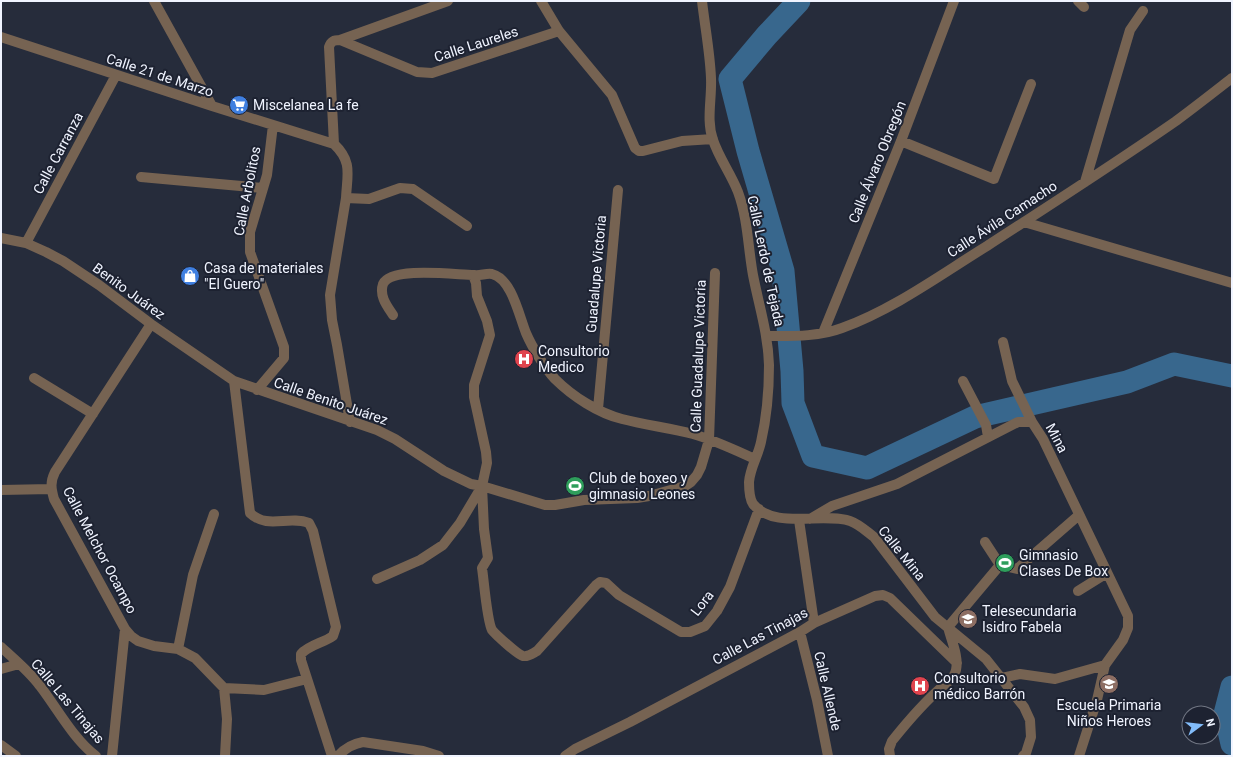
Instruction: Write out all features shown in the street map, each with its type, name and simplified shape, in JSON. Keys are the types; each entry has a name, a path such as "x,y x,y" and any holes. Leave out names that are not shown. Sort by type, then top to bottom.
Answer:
{"street":[{"path":"154,1 212,106"},
{"path":"350,422 332,320 330,295 346,198 347,165 346,158 342,151 334,144 328,48 330,43 334,40 340,40 448,1"},
{"path":"541,1 558,31 612,95 635,148 638,151 650,150 682,141 713,140"},
{"name":"Calle Lerdo de Tejada","path":"702,1 711,78 710,126 713,140 738,193 744,214 753,275 767,336 768,399 761,443 755,459"},
{"name":"Calle Álvaro Obregón","path":"823,333 901,141 954,1"},
{"path":"1085,182 1130,30 1143,11"},
{"name":"Calle Laureles","path":"340,40 417,72 432,73 558,31"},
{"name":"Calle 21 de Marzo","path":"1,37 334,144"},
{"name":"Calle Carranza","path":"26,243 116,75"},
{"name":"Calle Ávila Camacho","path":"767,336 823,333 841,328 881,311 1024,222 1085,182 1177,120 1232,78"},
{"path":"901,141 994,179 1031,84"},
{"name":"Calle Arbolitos","path":"257,390 284,358 284,347 250,252 250,232 267,175 273,125"},
{"path":"141,177 263,188"},
{"path":"346,198 369,199 400,188 413,189 467,226"},
{"name":"Guadalupe Victoria","path":"598,409 618,190"},
{"path":"1024,222 1232,283"},
{"name":"Benito Juárez","path":"1,238 26,243 63,261 99,285 151,324 234,382"},
{"path":"393,315 383,300 382,292 384,284 389,278 406,273 468,274 473,276 492,274 499,278 508,287 526,334 548,372 563,387 582,401 620,418 694,434 755,459 750,473 749,496 759,509"},
{"name":"Calle Guadalupe Victoria","path":"709,440 715,273"},
{"path":"377,579 420,560 443,545 460,523 482,486 487,457 474,397 474,386 490,335 487,320 476,296 476,283 473,276"},
{"name":"Calle Melchor Ocampo","path":"151,324 55,472 51,481 51,489 54,499 125,629 131,636 138,641 154,646 178,649 195,658 224,688"},
{"path":"1003,342 1012,381 1030,417"},
{"path":"34,378 93,414"},
{"path":"963,381 986,425 988,437"},
{"path":"234,382 250,513 255,518 266,522 303,521 309,523 313,531 336,627 333,636 306,649 301,654 301,660 332,756"},
{"name":"Calle Benito Juárez","path":"234,382 383,433 395,439 444,471 471,484 545,505 555,505 584,500 637,498 685,486 697,475 709,440"},
{"name":"Mina","path":"810,519 832,506 897,484 1030,417 1044,439 1128,616 1128,628 1123,640 1105,665"},
{"name":"Lora","path":"482,486 484,529 488,558 482,568 487,609 492,629 516,652 524,656 531,655 538,651 600,582 606,583 619,595 681,632 690,632 704,626 717,611 730,587 759,509"},
{"path":"1,490 51,489"},
{"name":"Calle Mina","path":"759,509 782,518 799,520 836,519 850,521 861,526 874,537 935,617 948,627"},
{"path":"178,649 193,575 214,514"},
{"path":"985,542 1000,565 1017,569 1079,515"},
{"path":"799,520 814,623"},
{"path":"948,627 1000,565"},
{"path":"1078,591 1107,573"},
{"name":"Calle Las Tinajas","path":"565,756 574,749 630,722 800,632 814,623 876,596 883,595 890,598 957,663"},
{"path":"890,756 889,749 892,741 926,700 953,678 957,663 948,627"},
{"path":"948,627 986,659 1024,707 1030,720 1031,737 1026,753 1023,756"},
{"path":"112,756 125,629"},
{"name":"Calle Allende","path":"800,632 817,700 828,756"},
{"name":"Calle Las Tinajas","path":"1,647 39,684 84,746 96,756"},
{"path":"1,669 19,664"},
{"path":"1002,678 1020,674 1055,679 1105,665 1097,700 1079,756"},
{"path":"225,756 227,719 224,688 264,690 307,679"},
{"path":"338,756 347,747 363,742 423,751 439,756"},
{"path":"1,745 16,756"}],"waterway":[{"path":"799,1 767,35 730,79 748,151 783,271 792,371 793,403 813,456 867,468 975,417 1127,382 1174,364 1232,376"},
{"path":"1232,687 1225,714 1232,744"}],"place":[{"name":"Miscelanea La fe","path":"239,105"},
{"name":"Casa de materiales \"El Guero\"","path":"190,276"},
{"name":"Consultorio Medico","path":"524,359"},
{"name":"Club de boxeo y gimnasio Leones","path":"575,486"},
{"name":"Gimnasio Clases De Box","path":"1005,563"},
{"name":"Telesecundaria Isidro Fabela","path":"968,619"},
{"name":"Escuela Primaria Niños Heroes","path":"1109,684"},
{"name":"Consultorio médico Barrón","path":"920,686"}]}
